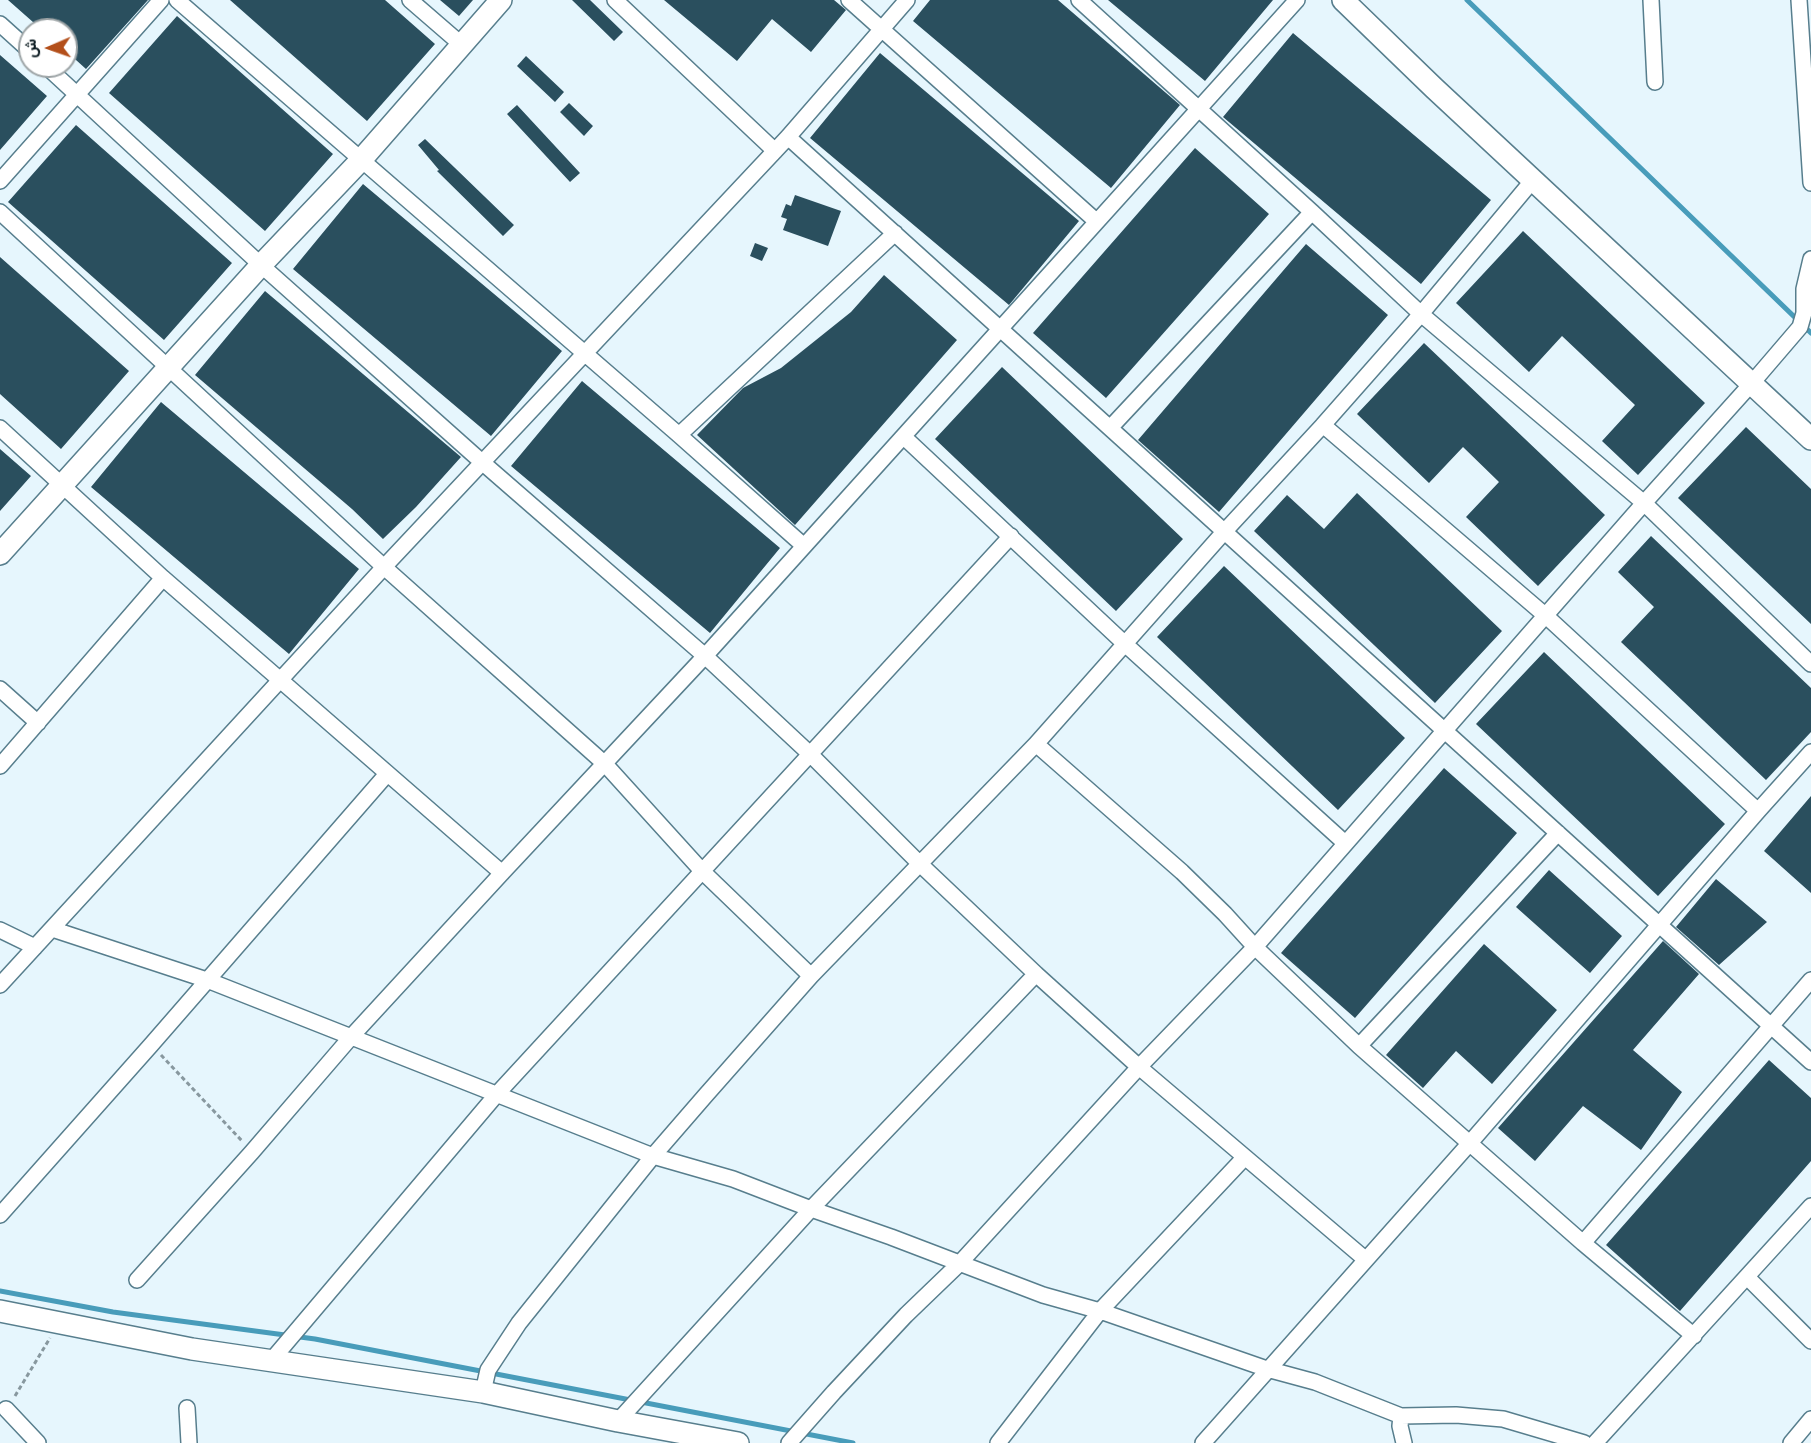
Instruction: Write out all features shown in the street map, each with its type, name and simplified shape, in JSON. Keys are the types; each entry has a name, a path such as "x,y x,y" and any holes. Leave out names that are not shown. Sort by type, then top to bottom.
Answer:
{"street":[{"path":"0,181 161,0"},
{"path":"177,0 804,546"},
{"path":"410,0 462,45"},
{"path":"0,554 261,265 361,160 501,0"},
{"path":"615,0 775,151"},
{"path":"849,0 1096,221"},
{"path":"0,985 384,567 788,137 907,0"},
{"path":"1079,0 1312,212 1420,314 1644,503 1811,664"},
{"path":"137,1280 351,1037 705,656 1297,0"},
{"path":"1343,0 1811,439"},
{"path":"1651,0 1655,82"},
{"path":"1799,0 1811,183"},
{"path":"0,24 18,40"},
{"path":"59,78 261,265 483,463 705,656 810,754 920,864 1036,974 1140,1067 1365,1259"},
{"path":"788,137 1811,1062"},
{"path":"483,1392 488,1370 519,1323 653,1156 811,976 1035,744 1323,425 1533,180"},
{"path":"0,212 384,567 605,764 702,871 811,976"},
{"path":"1110,428 1312,212"},
{"path":"679,435 895,233"},
{"path":"789,1443 890,1332 959,1264 1140,1067 1255,947 1752,383 1800,327 1804,313 1804,289 1811,260"},
{"path":"1323,425 1546,616 1758,811"},
{"path":"0,428 163,578 502,873"},
{"path":"904,437 1125,644 1345,843"},
{"path":"270,1362 497,1094 1011,536"},
{"path":"0,766 163,578"},
{"path":"0,689 38,723"},
{"path":"1035,744 1182,873 1225,914 1255,947 1359,1046 1583,1243 1694,1336"},
{"path":"1203,1443 1469,1144 1811,752"},
{"path":"0,1215 387,774"},
{"path":"1359,1046 1558,834"},
{"path":"52,929 207,980 653,1156 733,1179 1043,1295 1100,1311 1267,1369 1341,1391 1401,1416 1456,1415 1503,1419 1584,1443"},
{"path":"0,930 35,947"},
{"path":"618,1421 811,1209 1036,974"},
{"path":"1583,1243 1811,980"},
{"path":"998,1443 1100,1311 1245,1157"},
{"path":"1595,1443 1811,1206"},
{"path":"1747,1277 1811,1341"},
{"path":"0,1311 270,1362 483,1392 731,1442"},
{"path":"187,1408 189,1443"},
{"path":"6,1409 38,1443"},
{"path":"1401,1416 1401,1437 1404,1443"},
{"path":"1791,1443 1811,1419"}],"path":[{"path":"151,1045 252,1152"},
{"path":"6,1409 60,1321"}],"building":[{"path":"8,0 148,0 86,69 78,62 78,18 28,18"},
{"path":"230,0 385,0 435,44 367,121"},
{"path":"440,0 473,0 459,16"},
{"path":"572,0 590,0 623,32 614,41"},
{"path":"664,0 834,0 846,10 811,52 772,19 737,61"},
{"path":"930,0 1058,0 1180,105 1111,188 913,21"},
{"path":"1108,0 1273,0 1205,81"},
{"path":"177,16 333,154 265,231 109,93"},
{"path":"1293,33 1491,200 1421,284 1223,117"},
{"path":"880,53 1079,221 1009,305 810,138"},
{"path":"0,55 18,71 18,78 26,78 47,96 0,150"},
{"path":"526,56 564,92 555,102 517,66"},
{"path":"569,103 593,126 584,136 560,112"},
{"path":"517,105 580,173 570,182 507,114"},
{"path":"76,125 232,263 164,340 8,202"},
{"path":"425,139 514,225 503,236 437,171 439,170 418,145"},
{"path":"1195,148 1269,214 1106,398 1033,333"},
{"path":"363,184 562,351 491,436 293,269"},
{"path":"795,195 841,211 828,246 783,230 787,219 781,217 786,204 791,206"},
{"path":"1523,231 1705,403 1638,475 1602,441 1635,405 1562,336 1529,372 1456,303"},
{"path":"755,243 768,248 762,261 750,256"},
{"path":"1306,244 1388,315 1219,512 1138,440"},
{"path":"0,257 129,371 61,449 0,394"},
{"path":"884,275 957,340 795,525 697,435 743,388 781,368 851,312"},
{"path":"265,291 461,457 416,507 383,539 352,509 195,375"},
{"path":"1424,343 1605,515 1538,586 1466,517 1499,482 1463,447 1429,483 1357,414"},
{"path":"1002,367 1183,539 1116,611 935,439"},
{"path":"582,381 780,548 710,633 511,466"},
{"path":"161,402 359,569 289,654 91,487"},
{"path":"1746,427 1811,489 1811,624 1678,498"},
{"path":"0,449 31,476 0,511"},
{"path":"1357,493 1502,631 1435,703 1254,531 1287,495 1324,529"},
{"path":"1651,536 1811,688 1811,732 1766,780 1621,642 1654,607 1618,572"},
{"path":"1224,566 1405,738 1338,810 1157,637"},
{"path":"1544,652 1725,824 1658,896 1476,724"},
{"path":"1444,768 1517,833 1355,1018 1281,953"},
{"path":"1811,796 1811,893 1764,851"},
{"path":"1549,870 1622,936 1590,973 1516,907"},
{"path":"1716,879 1767,922 1719,965 1676,927"},
{"path":"1663,941 1699,974 1633,1050 1682,1092 1641,1150 1583,1106 1535,1161 1498,1128"},
{"path":"1484,944 1557,1010 1492,1084 1456,1051 1423,1088 1386,1055"},
{"path":"1769,1060 1811,1098 1811,1161 1680,1311 1606,1245"}],"waterway":[{"path":"1467,0 1811,333"},
{"path":"0,1291 113,1312 315,1339 853,1443"}]}
